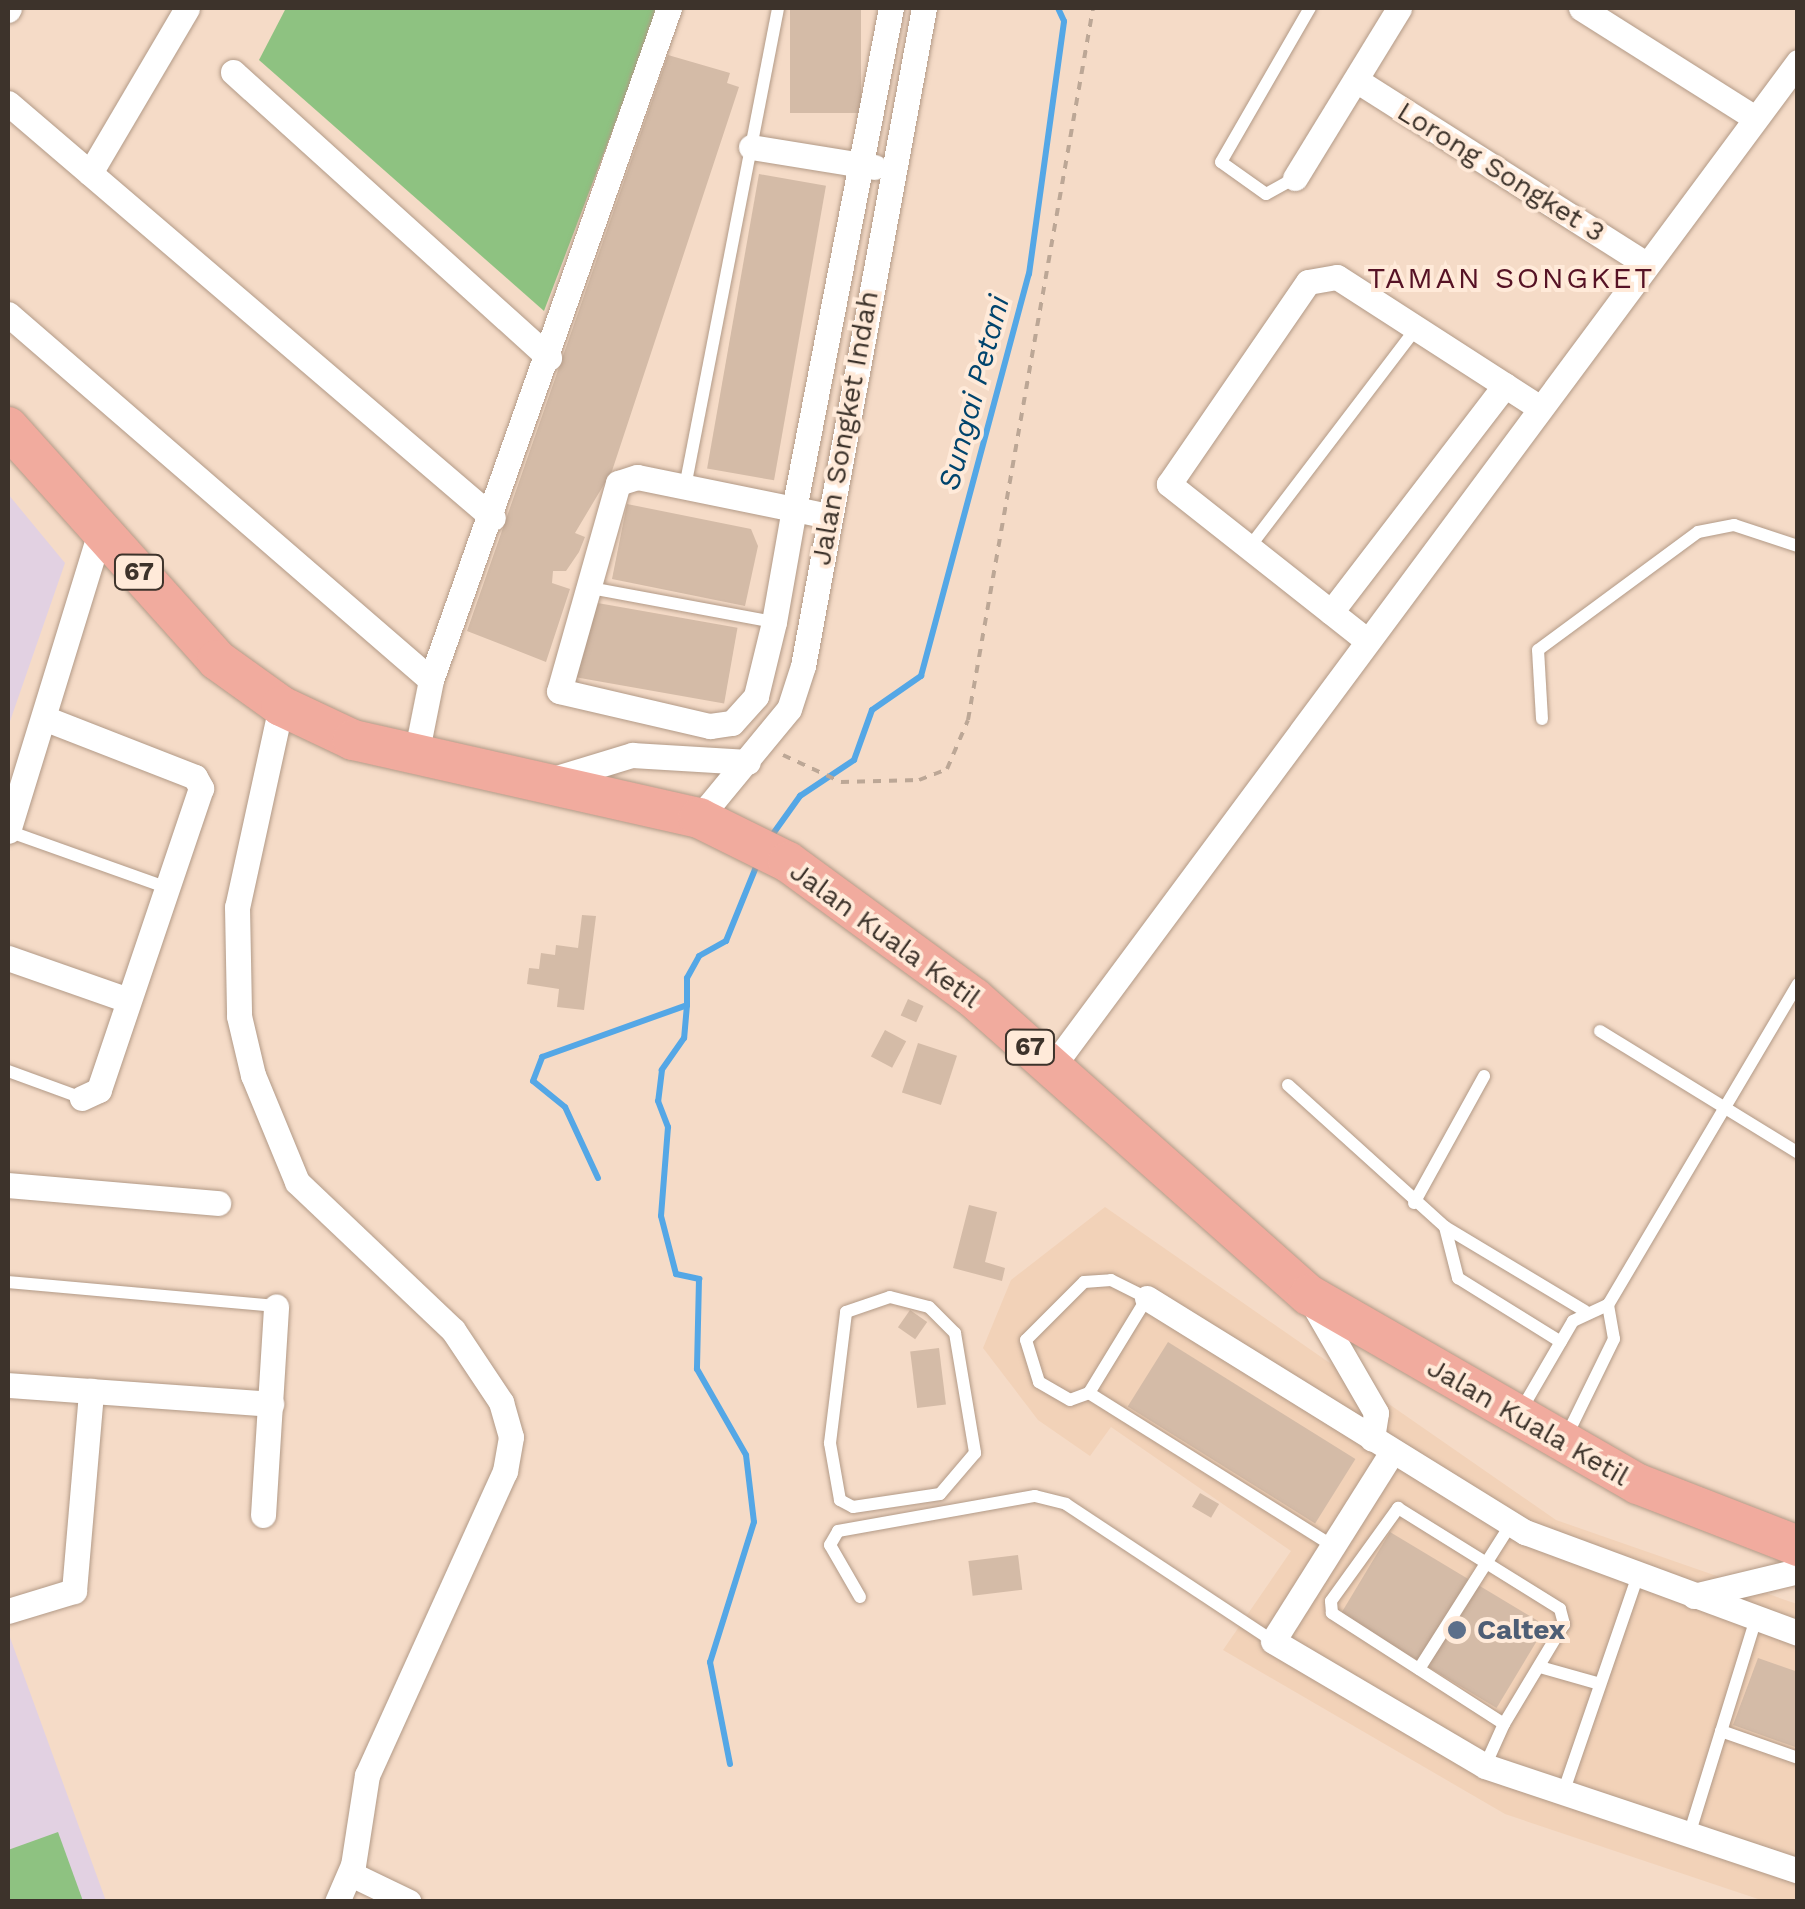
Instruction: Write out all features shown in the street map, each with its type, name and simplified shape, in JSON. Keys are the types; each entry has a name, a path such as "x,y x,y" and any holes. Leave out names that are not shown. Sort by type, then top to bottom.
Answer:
{"main road":[{"name":"Jalan Kuala Ketil","path":"8,427 102,526 217,660 281,706 353,740 416,756 550,780 717,826 788,862 901,940 1053,1066 1309,1295 1638,1484 1798,1546"}],"street":[{"path":"90,173 187,8"},
{"path":"416,756 431,680 493,518 670,8"},
{"path":"828,516 794,509 685,487 618,484 560,674 564,697 710,726 732,723 756,696 774,622 794,509 890,8"},
{"name":"Jalan Songket Indah","path":"717,826 802,666 924,8"},
{"path":"1295,178 1399,8"},
{"path":"1581,8 1755,118"},
{"path":"1053,1066 1364,639 1798,62"},
{"path":"232,72 549,358"},
{"name":"Lorong Songket 3","path":"1356,80 1646,264"},
{"path":"8,103 493,518"},
{"path":"751,147 894,170"},
{"path":"1364,639 1246,551 1170,484 1308,282 1336,277 1537,406"},
{"path":"8,314 431,680"},
{"path":"1331,612 1505,385"},
{"path":"8,831 102,526"},
{"path":"281,706 236,907 240,1016 254,1075 297,1182 453,1330 501,1402 511,1437 505,1471 366,1775 351,1874 337,1902"},
{"path":"44,718 195,776 201,801 99,1090 82,1098"},
{"path":"550,780 632,755 756,753"},
{"path":"8,958 128,1000"},
{"path":"8,1185 218,1203"},
{"path":"1309,1295 1376,1413 1382,1445 1333,1546 1273,1641 1485,1766 1688,1838 1798,1871"},
{"path":"1147,1298 1512,1524 1798,1633"},
{"path":"262,1515 276,1306"},
{"path":"8,1384 271,1404"},
{"path":"8,1610 74,1591 91,1391"},
{"path":"1694,1596 1798,1571"},
{"path":"351,1874 409,1902"}],"lane":[{"path":"685,487 778,8"},
{"path":"1295,178 1266,194 1221,162 1310,8"},
{"path":"1246,551 1416,330"},
{"path":"1542,719 1538,650 1698,532 1734,525 1798,546"},
{"path":"584,587 774,622"},
{"path":"8,831 168,888"},
{"path":"1563,1442 1614,1339 1608,1305 1720,1108 1798,984"},
{"path":"1600,1030 1798,1153"},
{"path":"8,1071 82,1098"},
{"path":"1414,1203 1484,1076"},
{"path":"1288,1085 1414,1203 1446,1227 1586,1311"},
{"path":"1446,1227 1458,1278 1561,1342"},
{"path":"1111,1280 1147,1298 1089,1394 1070,1400 1040,1382 1026,1340 1084,1282 1111,1280"},
{"path":"8,1282 276,1306"},
{"path":"940,1494 854,1507 840,1500 831,1414 846,1312 859,1302 910,1298 963,1348 976,1453 940,1494 942,1510"},
{"path":"1517,1417 1561,1342 1586,1311 1608,1305"},
{"path":"1089,1394 1333,1546"},
{"path":"860,1597 832,1536 1008,1497 1066,1504 1273,1641"},
{"path":"1485,1766 1504,1724 1564,1624 1560,1609 1404,1510 1386,1513 1331,1607 1504,1724"},
{"path":"1418,1669 1512,1524"},
{"path":"1563,1794 1638,1575"},
{"path":"1688,1838 1756,1619"},
{"path":"1540,1668 1600,1684"},
{"path":"1722,1731 1798,1758"}],"path":[{"path":"756,753 842,782 883,786 947,769 968,720 1093,8"}],"shaded area":[{"path":"8,494 65,563 8,727"},
{"path":"1105,1207 1556,1520 1797,1604 1797,1901 1764,1901 1505,1814 1223,1650 1291,1551 1111,1427 1090,1456 1038,1420 983,1348 1011,1280"},
{"path":"8,1632 106,1901 8,1901"}],"green space":[{"path":"286,8 659,8 544,311 259,60"},
{"path":"58,1832 83,1901 8,1901 8,1850"}],"building":[{"path":"790,8 861,8 861,113 790,113"},
{"path":"668,55 730,73 727,83 739,87 612,471 575,533 585,537 579,552 566,571 553,571 552,583 570,589 546,662 467,631"},
{"path":"759,174 826,186 774,480 707,468"},
{"path":"627,504 751,529 758,546 745,606 612,579"},
{"path":"575,599 737,628 724,703 562,675"},
{"path":"582,915 596,916 584,1010 557,1007 559,989 527,984 529,968 539,969 541,953 555,955 556,945 578,948"},
{"path":"908,999 924,1006 916,1022 901,1015"},
{"path":"885,1030 906,1041 892,1068 871,1056"},
{"path":"918,1043 957,1056 941,1105 902,1092"},
{"path":"969,1205 997,1212 985,1262 1005,1268 1002,1281 953,1268"},
{"path":"910,1310 927,1322 915,1339 898,1327"},
{"path":"1168,1342 1355,1459 1315,1524 1128,1406"},
{"path":"939,1348 946,1405 917,1408 910,1352"},
{"path":"1200,1493 1219,1504 1211,1518 1192,1507"},
{"path":"1390,1532 1546,1626 1497,1708 1341,1614"},
{"path":"1018,1555 1022,1590 973,1596 968,1561"},
{"path":"1758,1658 1798,1672 1798,1748 1733,1725"}],"waterway":[{"name":"Sungai Petani","path":"770,838 800,796 854,760 872,710 921,676 1029,274 1064,21 1058,8"},
{"path":"598,1178 565,1107 533,1081 542,1057 687,1005 687,978 699,956 726,941 758,862"},
{"path":"687,1005 684,1038 662,1070 658,1101 668,1127 661,1216 676,1274 699,1279 697,1369 746,1455 754,1522 710,1662 730,1764"}],"place":[{"name":"Caltex","path":"1457,1630"}],"district":[{"name":"TAMAN SONGKET","path":"1511,278"}]}
